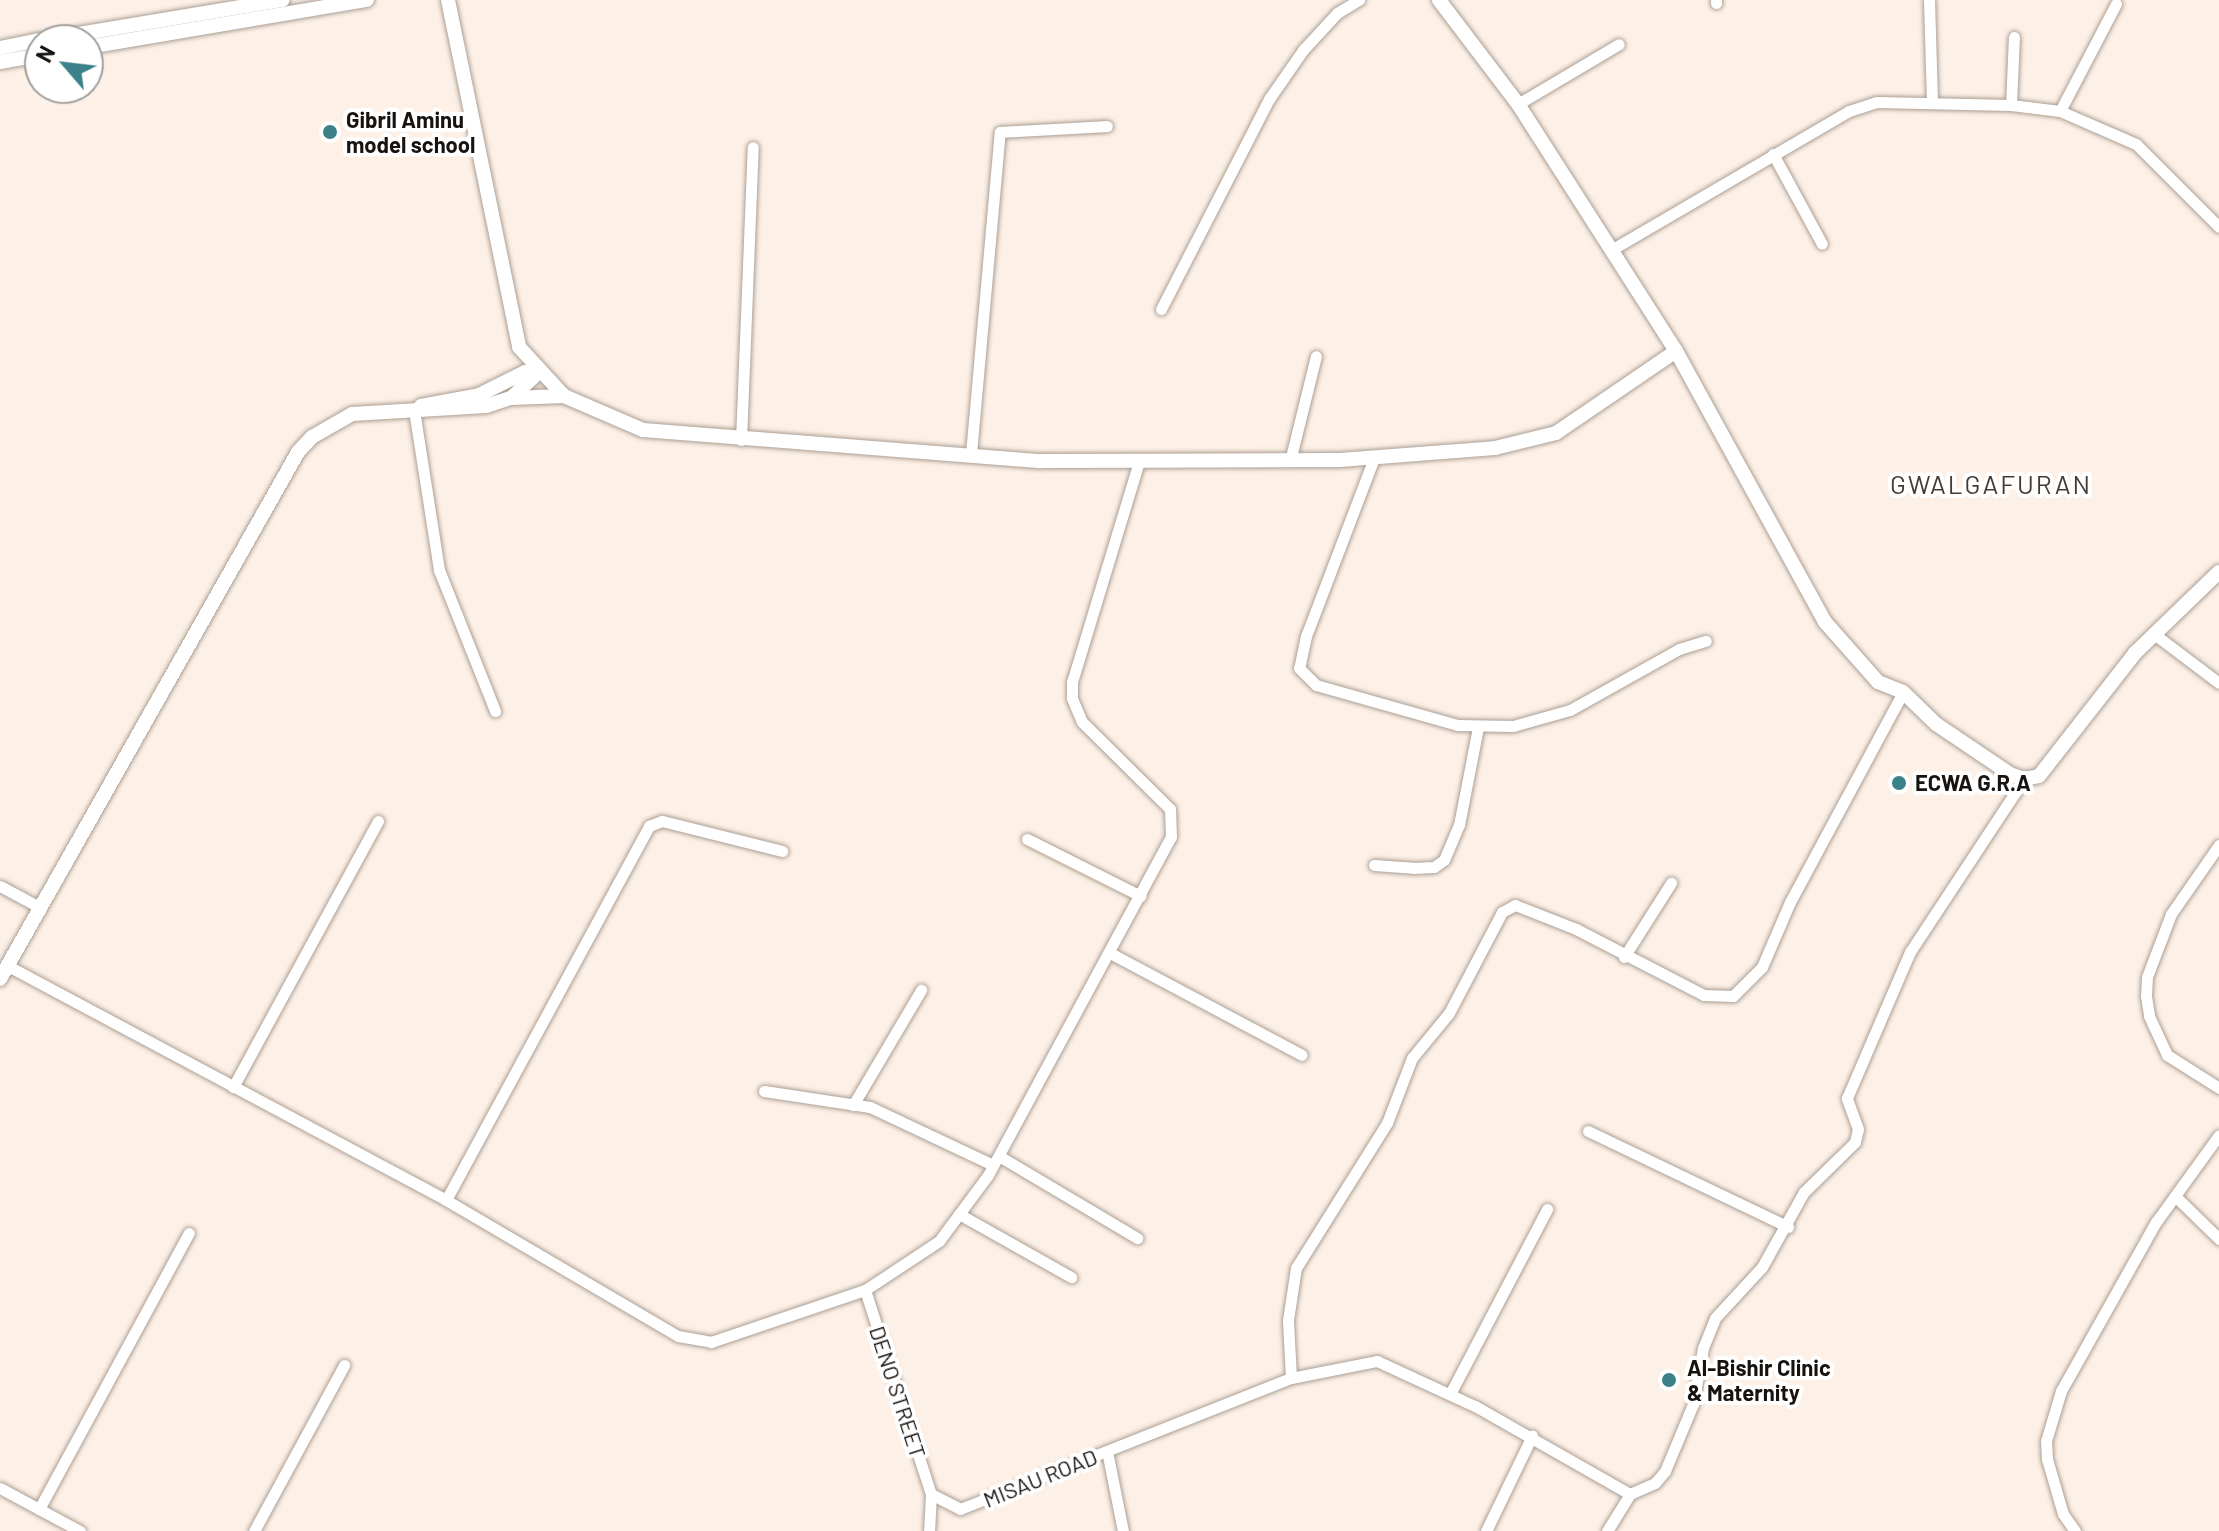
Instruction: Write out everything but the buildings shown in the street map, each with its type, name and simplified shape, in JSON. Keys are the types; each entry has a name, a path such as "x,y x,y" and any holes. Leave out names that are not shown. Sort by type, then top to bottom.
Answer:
{"street":[{"path":"104,44 260,12 283,0"},
{"path":"104,32 367,0"},
{"path":"448,0 519,347 564,396 643,430 741,440 1139,462 1374,458 1495,448 1556,433 1676,351"},
{"path":"1161,309 1269,99 1337,13 1359,0"},
{"path":"1439,0 1518,104 1676,351 1825,622 1878,682 1903,692 1936,724 2024,779 2039,776 2154,634 2219,572"},
{"path":"1929,0 1932,102"},
{"path":"2060,111 2116,4"},
{"path":"2011,105 2014,37"},
{"path":"0,48 24,43"},
{"path":"1518,104 1619,44"},
{"path":"0,62 24,58"},
{"path":"1611,250 1773,154 1862,106 1932,102 2011,105 2060,111 2136,144 2219,227"},
{"path":"971,454 1000,132 1107,126"},
{"path":"741,440 753,147"},
{"path":"1773,154 1822,244"},
{"path":"505,382 519,347"},
{"path":"1290,461 1316,356"},
{"path":"414,410 479,395 505,382 539,372"},
{"path":"511,398 539,372"},
{"path":"0,979 287,467 312,437 352,414 486,406 511,398 564,396"},
{"path":"414,410 439,570 495,711"},
{"path":"1374,458 1306,636 1299,668 1316,685 1411,714 1478,727 1513,726 1570,710 1679,649 1706,641"},
{"path":"8,966 446,1200 678,1336 699,1342 865,1290 939,1241 996,1161 1171,837 1170,809 1082,722 1072,682 1139,462"},
{"path":"2154,634 2219,683"},
{"path":"1291,1378 1289,1310 1296,1268 1365,1151 1387,1123 1412,1058 1449,1013 1502,912 1515,905 1576,929 1624,957 1714,999 1726,1000 1741,992 1762,967 1790,902 1903,692"},
{"path":"1374,865 1434,867 1444,860 1459,825 1478,727"},
{"path":"1607,1531 1630,1494 1655,1483 1665,1471 1693,1404 1709,1330 1788,1227 1804,1192 1855,1142 1858,1129 1847,1098 1910,952 2024,779"},
{"path":"233,1087 378,821"},
{"path":"446,1200 649,826 662,821 782,851"},
{"path":"1027,839 1141,896"},
{"path":"2219,845 2171,914 2147,977 2146,996 2149,1016 2167,1055 2219,1088"},
{"path":"1624,957 1671,883"},
{"path":"0,886 39,907"},
{"path":"1110,953 1302,1055"},
{"path":"853,1105 921,990"},
{"path":"764,1091 853,1105 908,1123 996,1161 1137,1238"},
{"path":"1588,1131 1788,1227"},
{"path":"2075,1531 2063,1514 2047,1459 2049,1428 2061,1391 2175,1196 2219,1135"},
{"path":"2175,1196 2219,1239"},
{"path":"1450,1394 1547,1209"},
{"path":"959,1214 1071,1277"},
{"path":"39,1509 189,1233"},
{"name":"DENO STREET","path":"865,1290 931,1494"},
{"name":"MISAU ROAD","path":"931,1494 960,1509 1291,1378 1377,1361 1532,1436 1630,1494"},
{"path":"254,1531 344,1365"},
{"path":"1486,1531 1532,1436"},
{"path":"1107,1451 1123,1531"},
{"path":"0,1488 80,1531"},
{"path":"929,1531 931,1494"}],"place":[{"name":"Gibril Aminu model school","path":"330,132"},
{"name":"ECWA G.R.A","path":"1899,783"},
{"name":"Al-Bishir Clinic & Maternity","path":"1669,1380"}],"district":[{"name":"GWALGAFURAN","path":"1991,484"}]}
